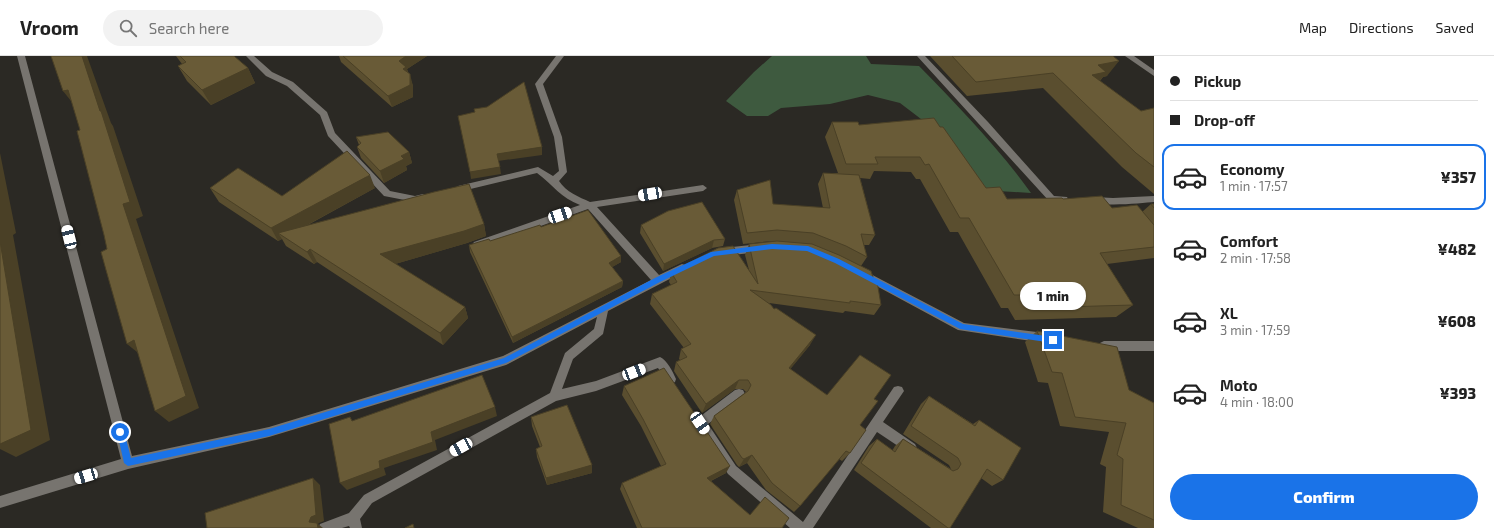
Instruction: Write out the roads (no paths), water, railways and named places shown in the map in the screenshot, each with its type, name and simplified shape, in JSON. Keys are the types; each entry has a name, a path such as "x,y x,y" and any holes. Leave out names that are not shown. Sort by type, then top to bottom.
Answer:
{"street":[{"path":"21,56 128,463"},
{"path":"250,56 269,74 290,84 324,114 331,134 387,194 415,199 433,194"},
{"path":"554,181 564,172 558,137 539,84 560,56"},
{"path":"921,56 985,124 1052,199 1116,204 1154,199"},
{"path":"1129,56 1154,74"},
{"path":"448,191 538,170 554,181 559,188 574,199 590,205 657,280"},
{"path":"471,247 590,205 703,188"},
{"path":"713,253 772,246"},
{"path":"0,502 128,463 269,432 506,360 692,263"},
{"path":"850,267 962,327 1053,340"},
{"path":"554,396 569,356 599,331 604,308"},
{"path":"1092,344 1116,347 1154,346"},
{"path":"324,528 354,523 368,499 554,396 596,386 660,362 676,386"},
{"path":"806,528 898,391"},
{"path":"700,423 739,394"},
{"path":"688,404 732,470 800,528"},
{"path":"876,424 919,454"}]}
